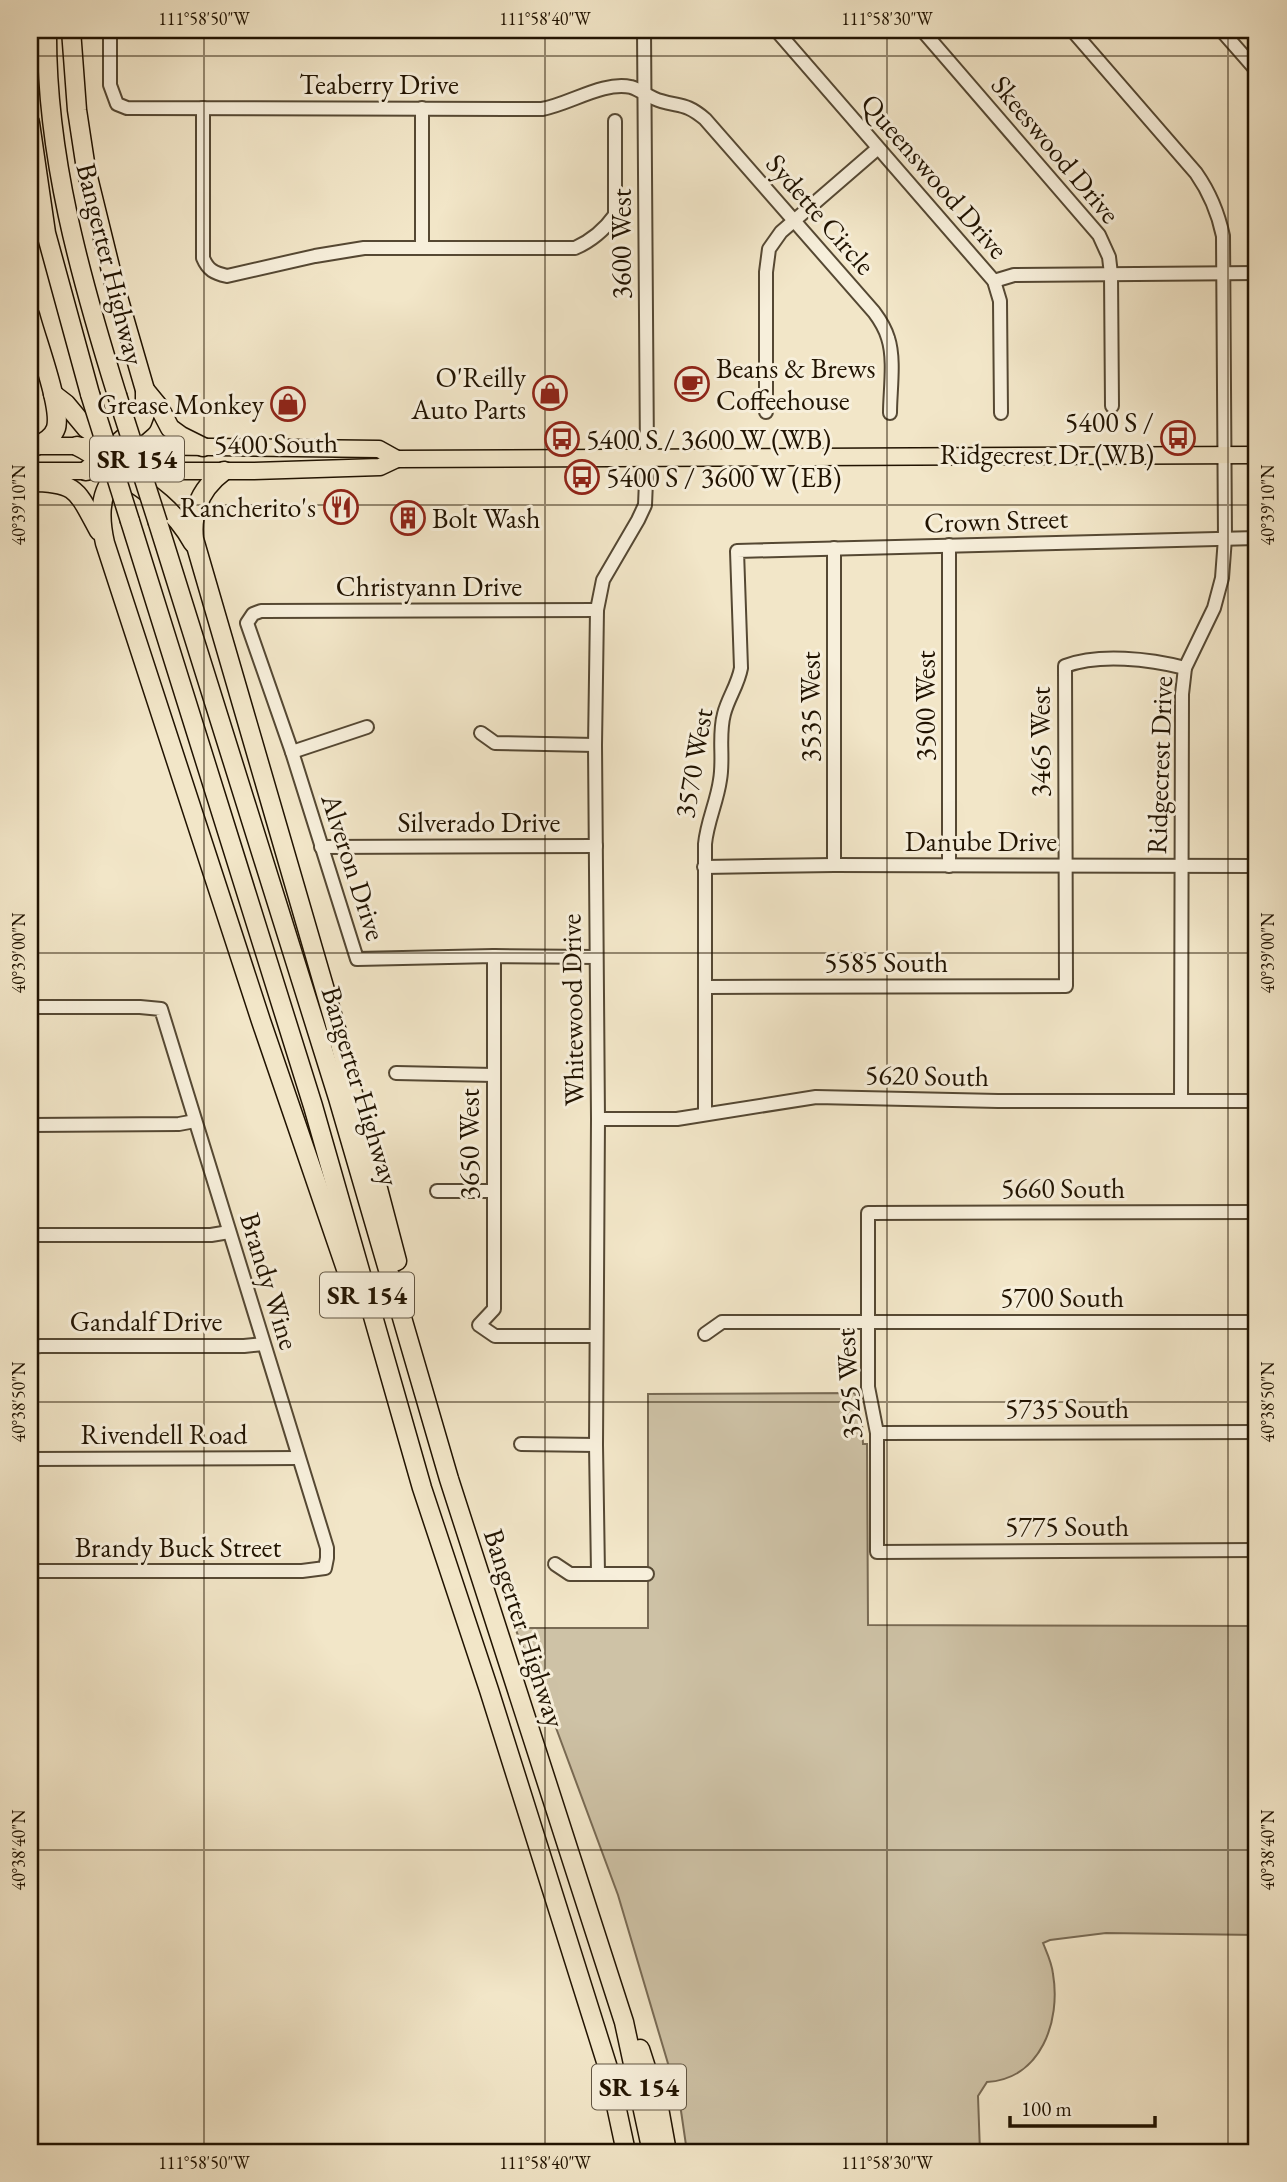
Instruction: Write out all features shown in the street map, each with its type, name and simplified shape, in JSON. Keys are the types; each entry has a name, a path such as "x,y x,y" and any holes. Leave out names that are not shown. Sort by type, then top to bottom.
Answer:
{"highway":[{"name":"Bangerter Highway","path":"47,30 55,147 67,215 87,299 338,1098 449,1479 624,2022 652,2152"},
{"path":"71,30 77,110 90,188 145,390 145,414 142,422 86,471"},
{"name":"Bangerter Highway","path":"30,123 46,233 90,394 313,1106 422,1488 489,1690 608,2068 626,2152"},
{"path":"30,315 53,394 57,418 56,428 50,438 33,446"},
{"path":"145,390 159,407 170,428 180,436 204,447"},
{"path":"53,394 66,404 106,452"},
{"path":"77,446 127,459 142,471"},
{"path":"127,459 105,493 100,514 106,543 261,1021 399,1431 422,1488"},
{"path":"127,459 146,490 169,510 197,549"},
{"path":"224,471 204,490 195,510 193,530 197,549 338,1034 401,1273 449,1479"},
{"path":"30,482 54,482 69,486 85,504 106,543"},
{"path":"624,2022 641,2050 647,2068 659,2108 667,2152"}],"main road":[{"path":"33,446 77,446"},
{"name":"5400 South","path":"30,471 86,471 127,459 204,447 379,449 397,460"},
{"name":"5400 South","path":"142,471 380,467 397,460 1257,455"}],"street":[{"name":"Teaberry Drive","path":"110,30 110,85 117,104 127,108 542,109 610,87 630,87 645,93"},
{"name":"3600 West","path":"644,30 647,457"},
{"name":"Queenswood Drive","path":"776,30 994,281 1014,275 1257,273"},
{"name":"Skeeswood Drive","path":"922,30 1099,235 1106,247 1111,274 1112,406"},
{"name":"Ridgecrest Drive","path":"1072,30 1196,173 1217,209 1222,229 1225,455 1222,578 1214,608 1185,668 1182,694 1181,1101"},
{"path":"1221,30 1257,71"},
{"name":"Sydette Circle","path":"645,93 661,101 688,107 705,118 883,325 889,339 890,413"},
{"path":"204,108 203,258 207,268 227,276 364,248 575,247 586,243 608,225 615,215 615,121"},
{"path":"422,108 422,248"},
{"path":"766,412 767,258 774,240 877,149"},
{"path":"994,281 1000,301 1001,413"},
{"name":"Whitewood Drive","path":"598,1573 598,1119 594,745 597,610 603,580 645,505 647,457"},
{"name":"Crown Street","path":"737,551 1257,538"},
{"name":"3500 West","path":"949,545 949,866"},
{"name":"3535 West","path":"834,548 834,865"},
{"name":"3570 West","path":"705,1114 706,835 720,781 721,728 741,668 737,551"},
{"name":"Christyann Drive","path":"261,611 597,610"},
{"name":"Alveron Drive","path":"261,611 253,614 247,623 248,631 292,752 357,959 596,957"},
{"name":"3465 West","path":"1066,986 1065,666 1087,661 1156,660 1185,668"},
{"path":"292,752 367,727"},
{"path":"481,733 495,743 594,745"},
{"name":"Silverado Drive","path":"321,847 596,846"},
{"name":"Danube Drive","path":"705,867 1257,866"},
{"name":"3650 West","path":"494,956 494,1308 479,1325 495,1336 596,1336"},
{"name":"5585 South","path":"706,987 1066,986"},
{"name":"Brandy Wine","path":"30,1007 161,1009 327,1548 325,1568"},
{"path":"396,1073 494,1075"},
{"name":"5620 South","path":"598,1119 677,1119 816,1097 998,1101 1257,1101"},
{"path":"30,1125 179,1124 195,1121"},
{"path":"437,1191 493,1191"},
{"name":"5660 South","path":"868,1213 1257,1212"},
{"name":"3525 West","path":"868,1213 867,1322 869,1395 877,1433 877,1552"},
{"path":"30,1235 211,1235 229,1232"},
{"name":"5700 South","path":"705,1334 722,1322 1257,1322"},
{"name":"Gandalf Drive","path":"30,1347 263,1344"},
{"name":"5735 South","path":"877,1433 1257,1432"},
{"path":"521,1444 596,1445"},
{"name":"Rivendell Road","path":"30,1459 298,1458"},
{"name":"5775 South","path":"877,1552 1257,1550"},
{"path":"555,1564 570,1574 647,1574"},
{"name":"Brandy Buck Street","path":"30,1572 302,1571 325,1568"}],"shaded area":[{"path":"855,1393 862,1424 863,1444 867,1444 868,1625 1257,1626 1257,1935 1106,1933 1043,1943 1052,1966 1055,1992 1050,2028 1034,2059 1006,2078 987,2082 978,2096 980,2152 687,2152 680,2104 618,1895 552,1717 515,1628 648,1628 648,1394"}],"place":[{"name":"Beans & Brews Coffeehouse","path":"692,384"},
{"name":"O'Reilly Auto Parts","path":"550,393"},
{"name":"Grease Monkey","path":"288,404"},
{"name":"5400 S / Ridgecrest Dr (WB)","path":"1178,438"},
{"name":"5400 S / 3600 W (WB)","path":"562,439"},
{"name":"5400 S / 3600 W (EB)","path":"582,477"},
{"name":"Rancherito's","path":"341,507"},
{"name":"Bolt Wash","path":"408,518"}]}
